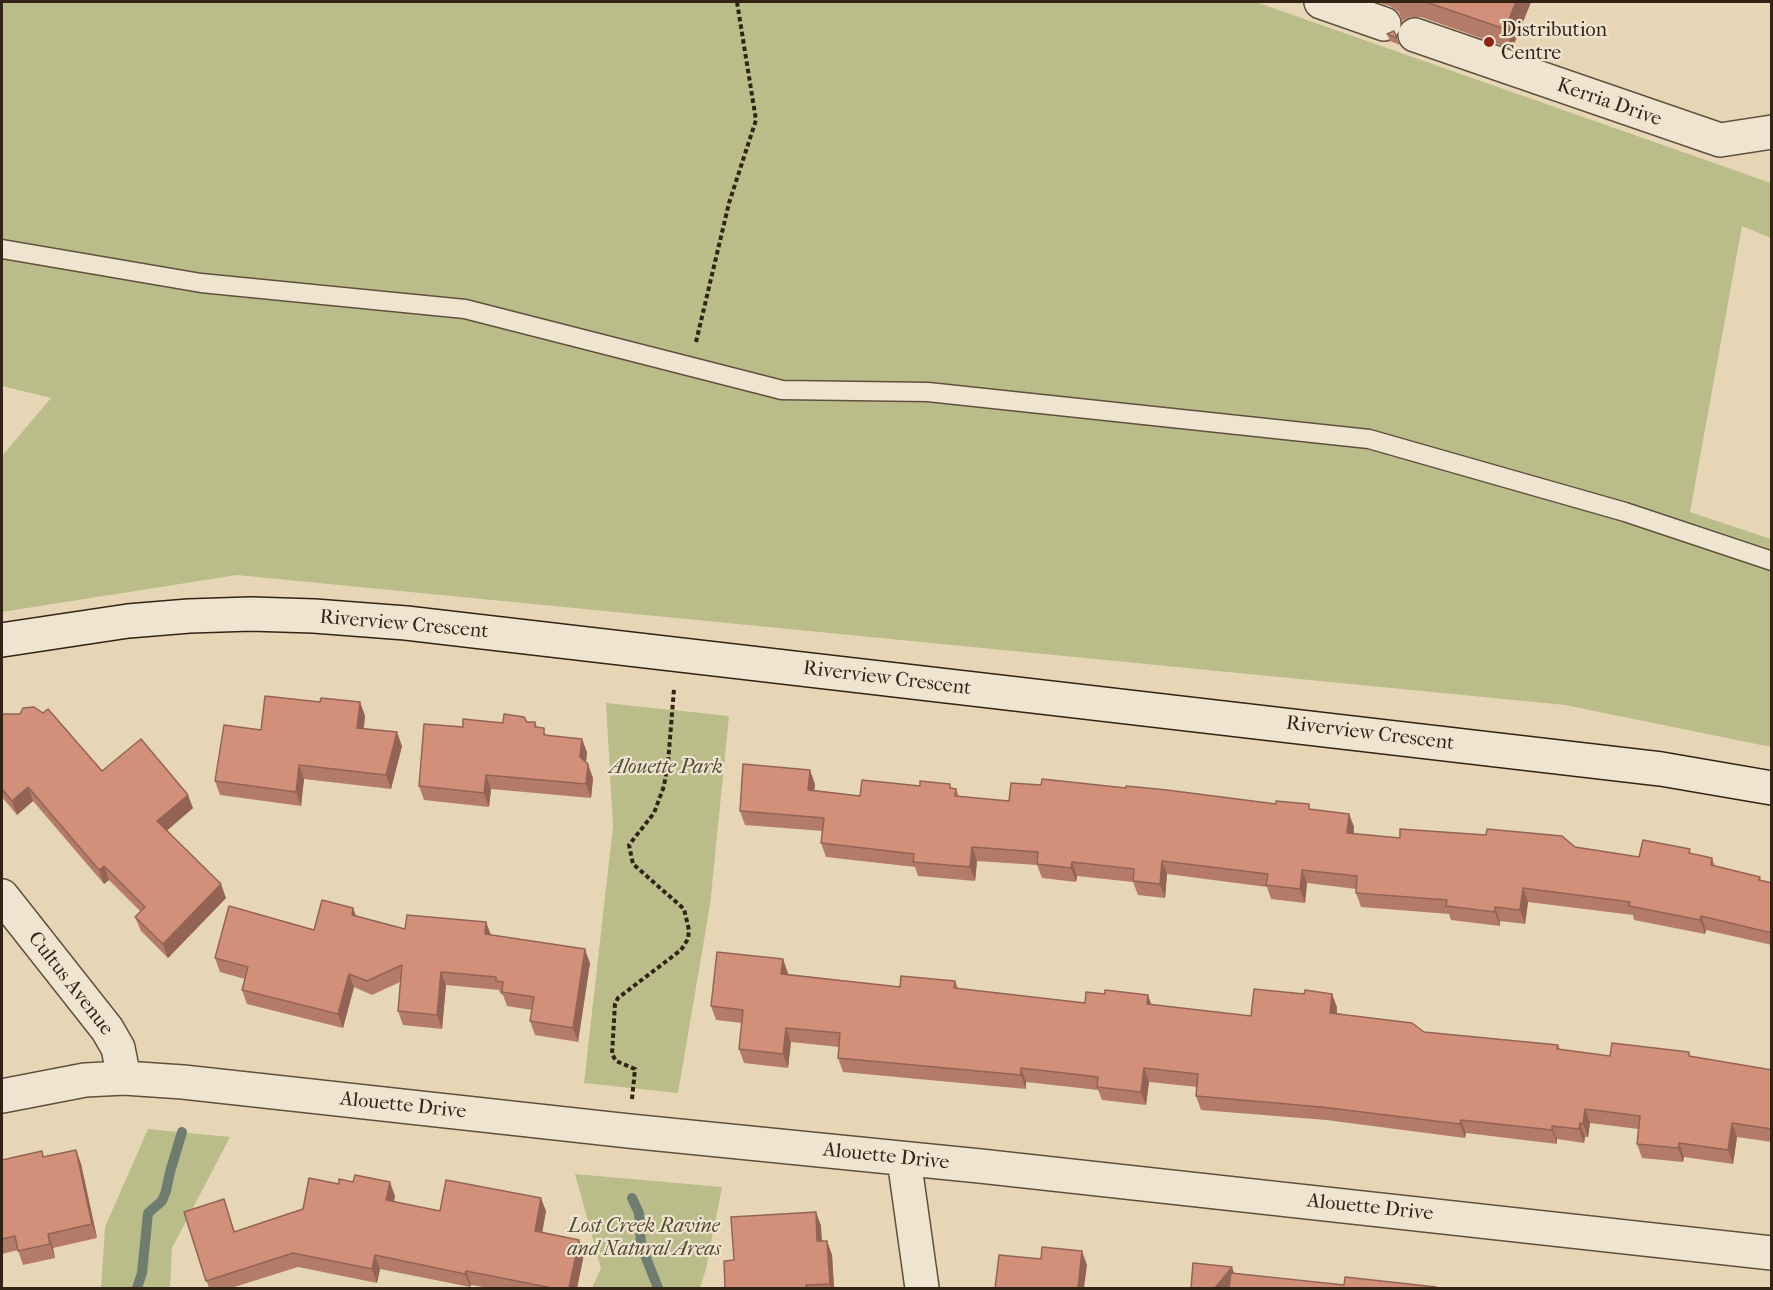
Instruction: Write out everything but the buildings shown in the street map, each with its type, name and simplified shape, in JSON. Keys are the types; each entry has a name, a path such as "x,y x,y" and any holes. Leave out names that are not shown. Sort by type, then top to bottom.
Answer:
{"street":[{"path":"1321,2 1384,24"},
{"name":"Kerria Drive","path":"1415,35 1720,140 1772,132"},
{"name":"Riverview Crescent","path":"2,640 128,621 189,616 262,615 406,623 1580,759 1661,769 1772,788"},
{"name":"Cultus Avenue","path":"2,896 107,1029 118,1048 124,1078"},
{"name":"Alouette Drive","path":"2,1096 85,1080 124,1078 183,1082 1772,1253"},
{"path":"904,1159 922,1288"}],"lane":[{"path":"2,249 201,283 465,309 782,390 928,392 1369,439 1625,512 1772,561"}],"path":[{"path":"691,366 729,203 756,120 737,2"},
{"path":"633,1083 634,1069 616,1061 612,1054 615,1004 618,998 681,950 689,930 684,909 633,864 630,859 629,845 632,838 654,813 664,786 674,685"}],"green space":[{"path":"2,2 1256,2 1771,183 1771,238 1742,226 1690,512 1771,539 1771,747 1565,705 237,575 2,612 2,456 51,398 2,386"},
{"name":"Alouette Park","path":"606,703 729,716 710,905 678,1093 584,1083 613,826"},
{"path":"148,1129 230,1137 172,1248 170,1288 101,1288 105,1227"},
{"name":"Lost Creek Ravine and Natural Areas","path":"575,1174 722,1187 706,1269 700,1288 592,1288 601,1268"}],"waterway":[{"path":"137,1288 142,1273 148,1213 162,1201 182,1132"},
{"path":"632,1198 639,1213 641,1245 658,1288"}],"place":[{"name":"Distribution Centre","path":"1489,42"}]}
